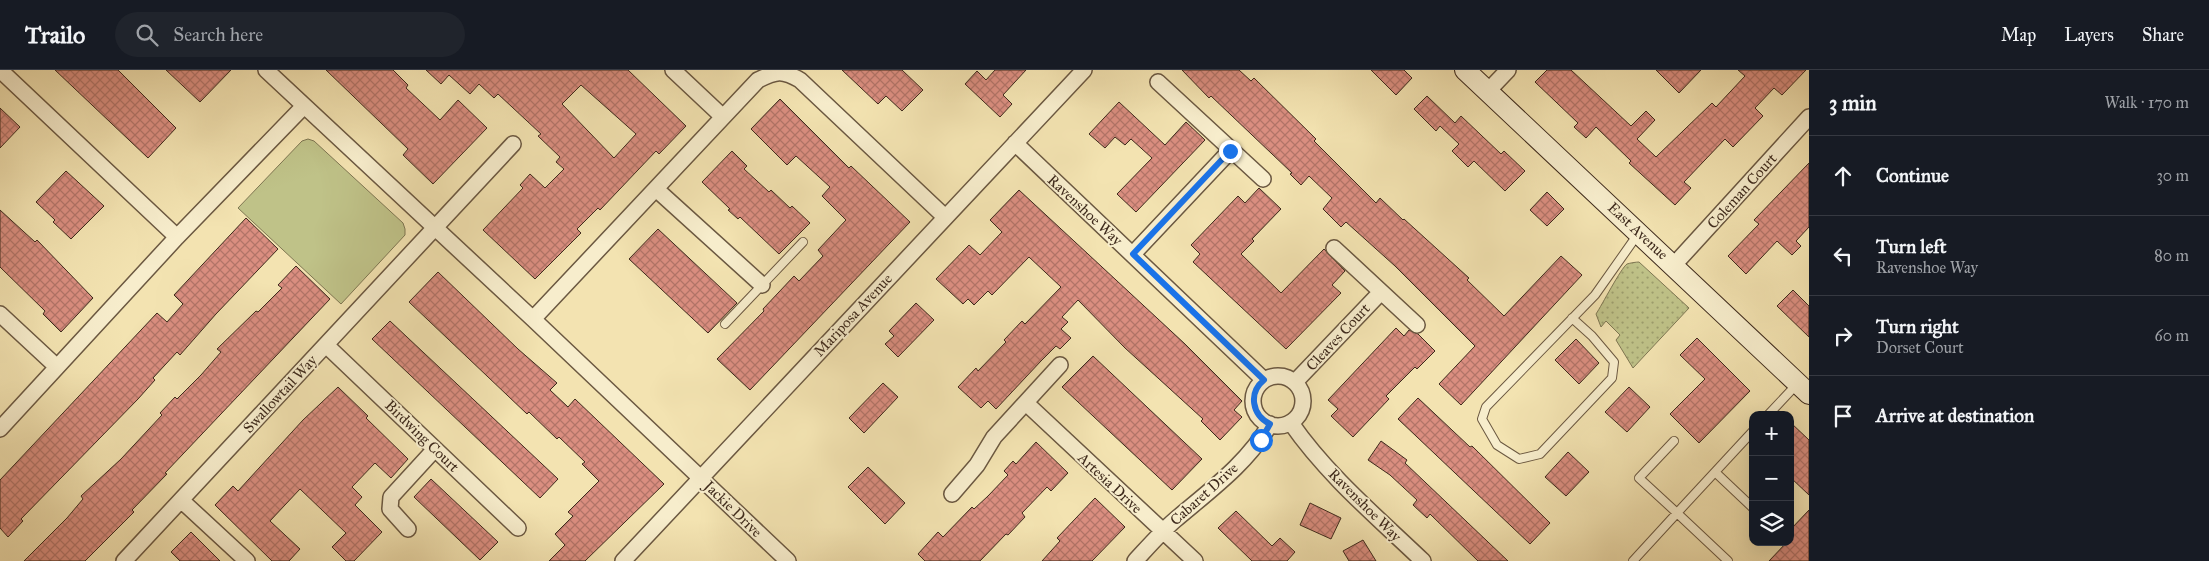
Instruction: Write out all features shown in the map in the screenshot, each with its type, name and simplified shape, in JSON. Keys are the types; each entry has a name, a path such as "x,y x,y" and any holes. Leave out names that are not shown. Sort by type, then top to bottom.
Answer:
{"main road":[{"name":"East Avenue","path":"1465,70 1803,389"}],"street":[{"path":"0,70 177,236"},
{"name":"Jackie Drive","path":"266,70 436,227 788,561"},
{"path":"673,70 723,117"},
{"name":"Mariposa Avenue","path":"623,561 1084,70"},
{"path":"1488,91 1508,70"},
{"path":"533,319 758,80 772,73 787,71 800,80 945,217"},
{"path":"1158,82 1230,151 1263,179"},
{"path":"0,429 177,236 304,106"},
{"name":"Coleman Court","path":"1674,266 1809,117"},
{"name":"Ravenshoe Way","path":"1015,143 1264,380"},
{"name":"Swallowtail Way","path":"124,561 513,144"},
{"path":"1133,254 1230,151"},
{"path":"656,189 762,285"},
{"path":"1334,248 1417,326"},
{"name":"Cleaves Court","path":"1295,382 1380,292"},
{"path":"0,314 57,368"},
{"name":"Birdwing Court","path":"326,345 518,528"},
{"path":"952,494 977,465 994,437 1060,365"},
{"path":"1279,376 1295,382 1301,389 1303,407 1298,416 1291,422 1283,425 1270,424 1258,414 1253,400 1256,390 1264,380 1279,376"},
{"name":"Artesia Drive","path":"1026,404 1195,561"},
{"name":"Ravenshoe Way","path":"1291,422 1301,438 1345,488 1423,561"},
{"name":"Cabaret Drive","path":"1135,561 1162,532 1236,466 1261,440 1270,424"},
{"path":"408,529 390,509 391,497 436,449"},
{"path":"181,500 247,561"}],"lane":[{"path":"1572,318 1592,336 1614,362 1612,378 1540,454 1519,459 1497,445 1482,419 1486,407 1572,318 1595,295 1639,233"},
{"path":"725,324 803,242"},
{"path":"1773,411 1803,389"},
{"path":"1633,561 1749,436"},
{"path":"1674,441 1639,478 1728,561"},
{"path":"1715,472 1749,504"}],"green space":[{"path":"308,139 314,141 403,223 405,229 405,235 341,304 238,208 302,141"},
{"path":"1639,262 1689,308 1633,368 1616,340 1620,335 1606,321 1601,327 1596,314 1624,267 1627,264"}],"building":[{"path":"55,70 118,70 176,128 148,158"},
{"path":"166,70 231,70 200,102"},
{"path":"326,70 393,70 408,85 406,88 440,120 458,100 487,128 433,184 403,155 408,149"},
{"path":"426,70 628,70 686,126 659,154 656,151 600,210 598,208 577,229 581,233 535,279 483,230 523,188 520,185 530,174 545,188 564,169 556,162 560,157 538,136 541,134 498,94 494,98 479,84 470,94 449,75 441,84","holes":["581,85 636,134 614,158 562,104"]},
{"path":"842,70 902,70 923,90 902,111 886,96 878,104"},
{"path":"995,70 1026,70 1003,95 1012,104 1000,117 965,84 977,71 986,80"},
{"path":"1182,70 1239,70 1251,81 1254,78 1316,139 1314,141 1376,203 1380,198 1404,219 1469,278 1467,280 1504,316 1561,256 1582,275 1461,405 1439,384 1475,346 1395,266 1346,222 1341,227 1323,209 1332,198 1309,176 1301,185 1290,174 1292,173 1211,96 1209,98"},
{"path":"1371,70 1404,70 1412,78 1396,95"},
{"path":"1547,70 1571,70 1631,126 1646,111 1655,120 1637,139 1656,157 1712,103 1716,107 1745,76 1738,70 1806,70 1782,95 1774,88 1755,108 1763,116 1733,147 1725,139 1684,182 1691,188 1675,205 1629,163 1631,161 1596,127 1586,138 1574,127 1578,123 1535,82"},
{"path":"1656,70 1701,70 1679,93"},
{"path":"1427,96 1455,123 1461,116 1501,154 1504,151 1525,171 1505,191 1474,161 1468,167 1452,151 1459,144 1440,126 1436,131 1414,109"},
{"path":"780,99 849,168 851,166 910,222 750,390 717,359 764,311 763,309 794,276 799,281 823,256 818,250 846,220 822,196 830,187 796,156 787,165 751,129"},
{"path":"1119,102 1165,145 1186,122 1205,140 1136,212 1117,194 1152,158 1131,139 1125,145 1115,137 1105,148 1089,134"},
{"path":"0,108 20,127 0,148"},
{"path":"732,151 747,166 744,169 769,192 771,190 810,223 779,254 740,217 738,219 728,210 730,209 702,182"},
{"path":"1809,163 1809,227 1796,241 1801,246 1792,255 1777,241 1746,274 1728,256 1759,224 1754,220"},
{"path":"66,171 104,206 71,239 36,202"},
{"path":"1259,188 1281,209 1252,239 1254,241 1241,254 1281,293 1324,249 1345,271 1332,285 1341,293 1286,349 1193,262 1200,254 1191,245 1238,196 1245,203"},
{"path":"1019,190 1185,344 1242,401 1234,410 1242,417 1220,440 1201,421 1203,419 1125,348 1078,300 1062,317 1068,322 1061,329 1071,338 1060,349 1056,346 996,409 988,401 981,408 958,387 976,368 978,371 1006,342 1004,340 1022,321 1025,324 1061,287 1029,257 992,295 988,291 974,305 968,299 963,304 936,279 969,245 980,255 1002,232 990,220"},
{"path":"1547,192 1564,209 1547,226 1530,210"},
{"path":"0,210 35,242 37,240 93,298 61,332 43,314 45,311 0,267"},
{"path":"246,218 278,249 180,355 177,352 153,378 155,380 138,399 21,519 23,521 8,537 0,528 0,480 157,313 167,322 183,304 174,295"},
{"path":"658,229 737,303 708,333 629,259"},
{"path":"296,266 330,299 165,473 167,474 132,510 134,512 85,561 24,561 67,518 83,499 81,496 121,459 162,415 160,413 175,397 177,399 201,375 221,352 217,349 282,288 278,285"},
{"path":"438,272 518,349 557,383 550,390 568,407 575,399 664,484 585,561 549,561 565,545 555,534 573,516 568,512 599,481 582,464 585,462 559,437 557,439 529,412 527,414 409,302"},
{"path":"1793,290 1809,306 1809,337 1777,306"},
{"path":"916,303 934,320 898,357 885,344 894,336 889,331"},
{"path":"390,321 558,479 540,498 372,339"},
{"path":"1396,328 1404,336 1409,330 1418,334 1435,351 1417,369 1415,367 1386,396 1389,399 1353,437 1331,416 1338,409 1328,400"},
{"path":"1697,338 1750,391 1699,443 1670,414 1705,379 1680,355"},
{"path":"1576,339 1599,363 1579,384 1555,360"},
{"path":"1093,356 1202,459 1172,490 1062,387"},
{"path":"883,383 898,397 864,433 849,418"},
{"path":"338,387 368,416 366,418 408,459 391,478 375,463 352,487 362,497 355,505 382,532 354,561 346,561 332,547 346,533 300,489 270,521 300,549 289,561 272,561 215,505 233,486 238,491 303,420"},
{"path":"1629,387 1650,407 1627,432 1605,412"},
{"path":"1418,398 1470,447 1472,446 1550,523 1530,544 1398,419"},
{"path":"1794,426 1809,440 1809,495 1794,481"},
{"path":"1381,441 1407,460 1405,463 1508,561 1478,561 1430,514 1427,518 1413,505 1417,500 1390,475 1368,460"},
{"path":"1036,442 1068,473 1051,491 1047,487 1022,513 1025,517 980,561 925,561 918,554 938,532 943,537 972,507 974,509 1008,475 1004,471 1013,461 1016,464"},
{"path":"1568,452 1589,472 1566,496 1545,477"},
{"path":"868,467 905,503 885,524 848,487"},
{"path":"431,479 498,542 480,560 414,497"},
{"path":"1095,498 1125,527 1092,561 1042,561 1060,541 1057,538"},
{"path":"1310,503 1341,518 1331,539 1300,525"},
{"path":"1809,510 1809,561 1769,561 1783,546 1794,546 1794,526"},
{"path":"1236,511 1272,546 1280,538 1295,552 1287,561 1252,561 1218,528"},
{"path":"191,532 220,561 180,561 171,552"},
{"path":"1363,540 1376,561 1349,561 1343,551"}],"route":[{"path":"1230,151 1133,254 1264,380 1256,390 1253,400 1258,414 1264,421 1270,424 1261,440"}]}
